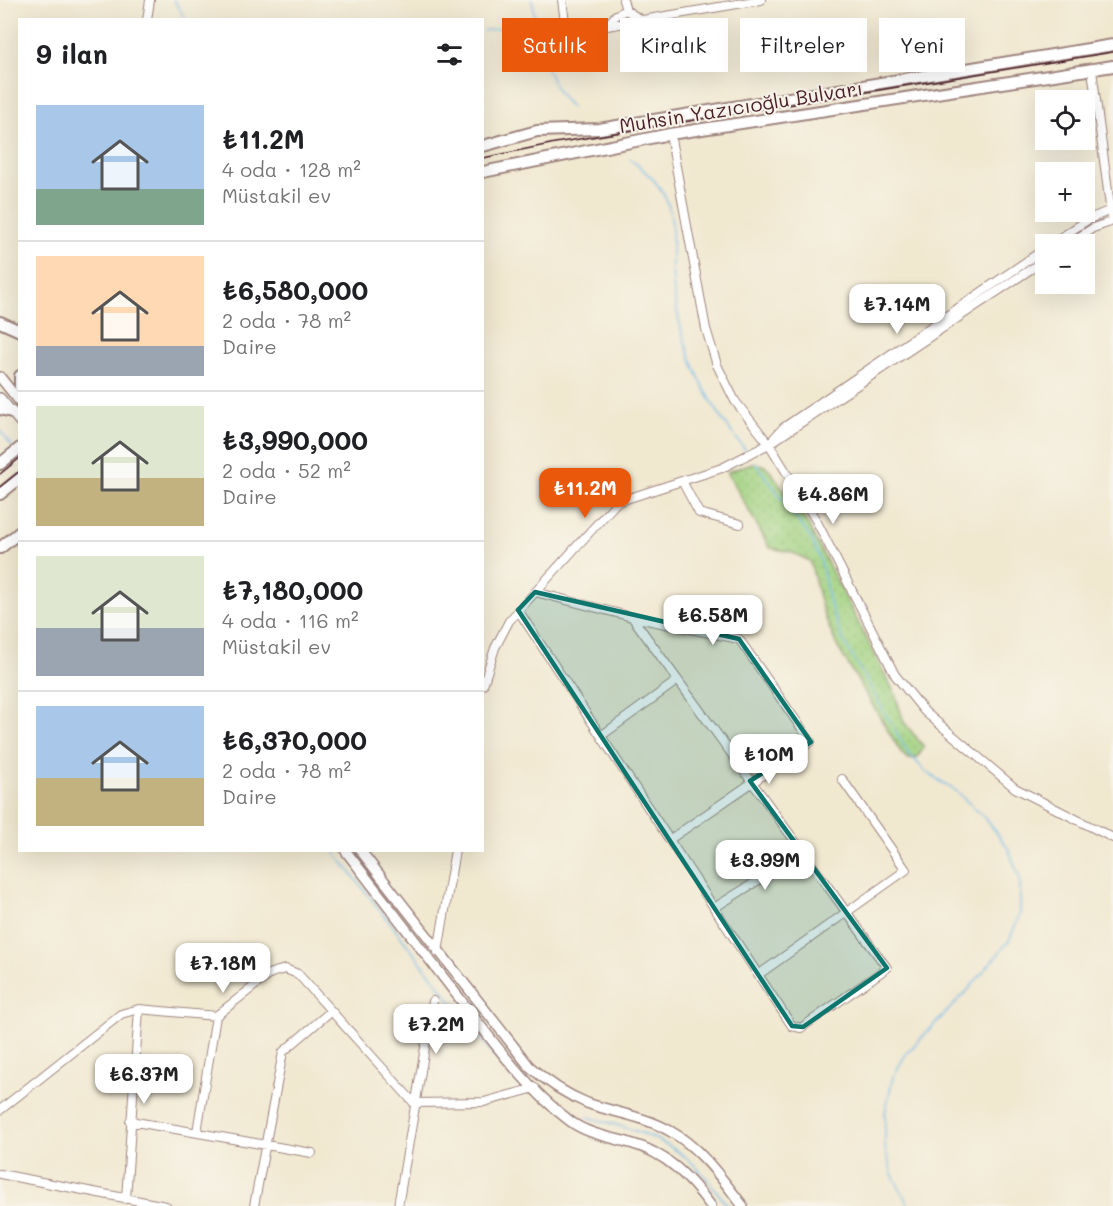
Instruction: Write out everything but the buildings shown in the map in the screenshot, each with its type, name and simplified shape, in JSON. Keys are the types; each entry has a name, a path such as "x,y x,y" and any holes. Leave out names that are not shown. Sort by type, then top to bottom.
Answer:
{"highway":[{"name":"Muhsin Yazıcıoğlu Bulvarı","path":"484,146 537,131 599,129 1113,45"},
{"name":"Muhsin Yazıcıoğlu Bulvarı","path":"484,172 670,134 1113,66"},
{"path":"0,322 18,330"},
{"path":"0,410 12,412"},
{"path":"2,461 18,449"},
{"path":"0,494 18,480"},
{"path":"0,548 18,534"}],"main road":[{"path":"0,377 18,400"},
{"path":"0,398 18,420"},
{"path":"347,852 477,1022 535,1088 571,1122 586,1130 638,1145 664,1158 685,1174 711,1206"},
{"path":"362,852 521,1057 538,1074 576,1098 646,1120 676,1134 710,1162 743,1206"}],"street":[{"path":"147,18 150,0"},
{"path":"562,0 564,18"},
{"path":"623,0 626,10 638,18"},
{"path":"653,18 761,0"},
{"path":"608,25 616,15 626,10"},
{"path":"1084,234 1113,221 1092,70"},
{"path":"670,134 712,354 735,401 770,444 817,522 895,675 916,703 1015,788 1113,838"},
{"path":"1066,234 1089,219 1113,209"},
{"path":"770,444 783,428 1035,256"},
{"path":"484,682 495,648 518,610 616,502 722,468 770,444 1035,267"},
{"path":"682,481 699,513 740,525"},
{"path":"535,592 632,617 739,639 811,742 669,840"},
{"path":"518,610 792,1026 803,1027 887,968 632,617"},
{"path":"601,736 678,680"},
{"path":"758,975 906,870 842,779"},
{"path":"438,952 455,852"},
{"path":"714,908 802,853"},
{"path":"197,1132 216,1016 271,973 282,969 298,974 414,1104 484,1102 535,1088"},
{"path":"398,1206 433,1001"},
{"path":"0,1110 121,1014 139,1009 216,1016"},
{"path":"126,1199 139,1009"},
{"path":"254,1206 283,1052 331,1011"},
{"path":"130,1121 312,1154"},
{"path":"0,1174 166,1206"}],"highlighted area":[{"path":"535,592 739,639 811,742 750,781 887,968 803,1027 792,1026 518,610"}],"green space":[{"path":"752,463 769,469 807,523 895,694 904,722 924,747 917,758 909,759 902,754 837,646 823,612 810,561 791,552 770,548 727,472"}],"waterway":[{"path":"174,0 185,18"},
{"path":"532,0 548,72 554,85 572,108"},
{"path":"484,31 502,28"},
{"path":"630,159 656,183 668,205 672,223 674,289 683,335 704,389 724,422 748,453"},
{"path":"0,430 12,446"},
{"path":"755,462 812,540 821,562 829,601 842,638 907,751 926,772 956,791 986,819 1008,848 1020,879 1020,913 1009,941 968,990 906,1054 893,1077 885,1113 885,1148 892,1174 909,1206"},
{"path":"335,852 506,1071"},
{"path":"588,1117 640,1133 677,1151 699,1170 728,1206"}],"tram line":[{"path":"484,158 555,143 1113,52"},
{"path":"0,474 18,460"},
{"path":"0,487 18,473"}]}
